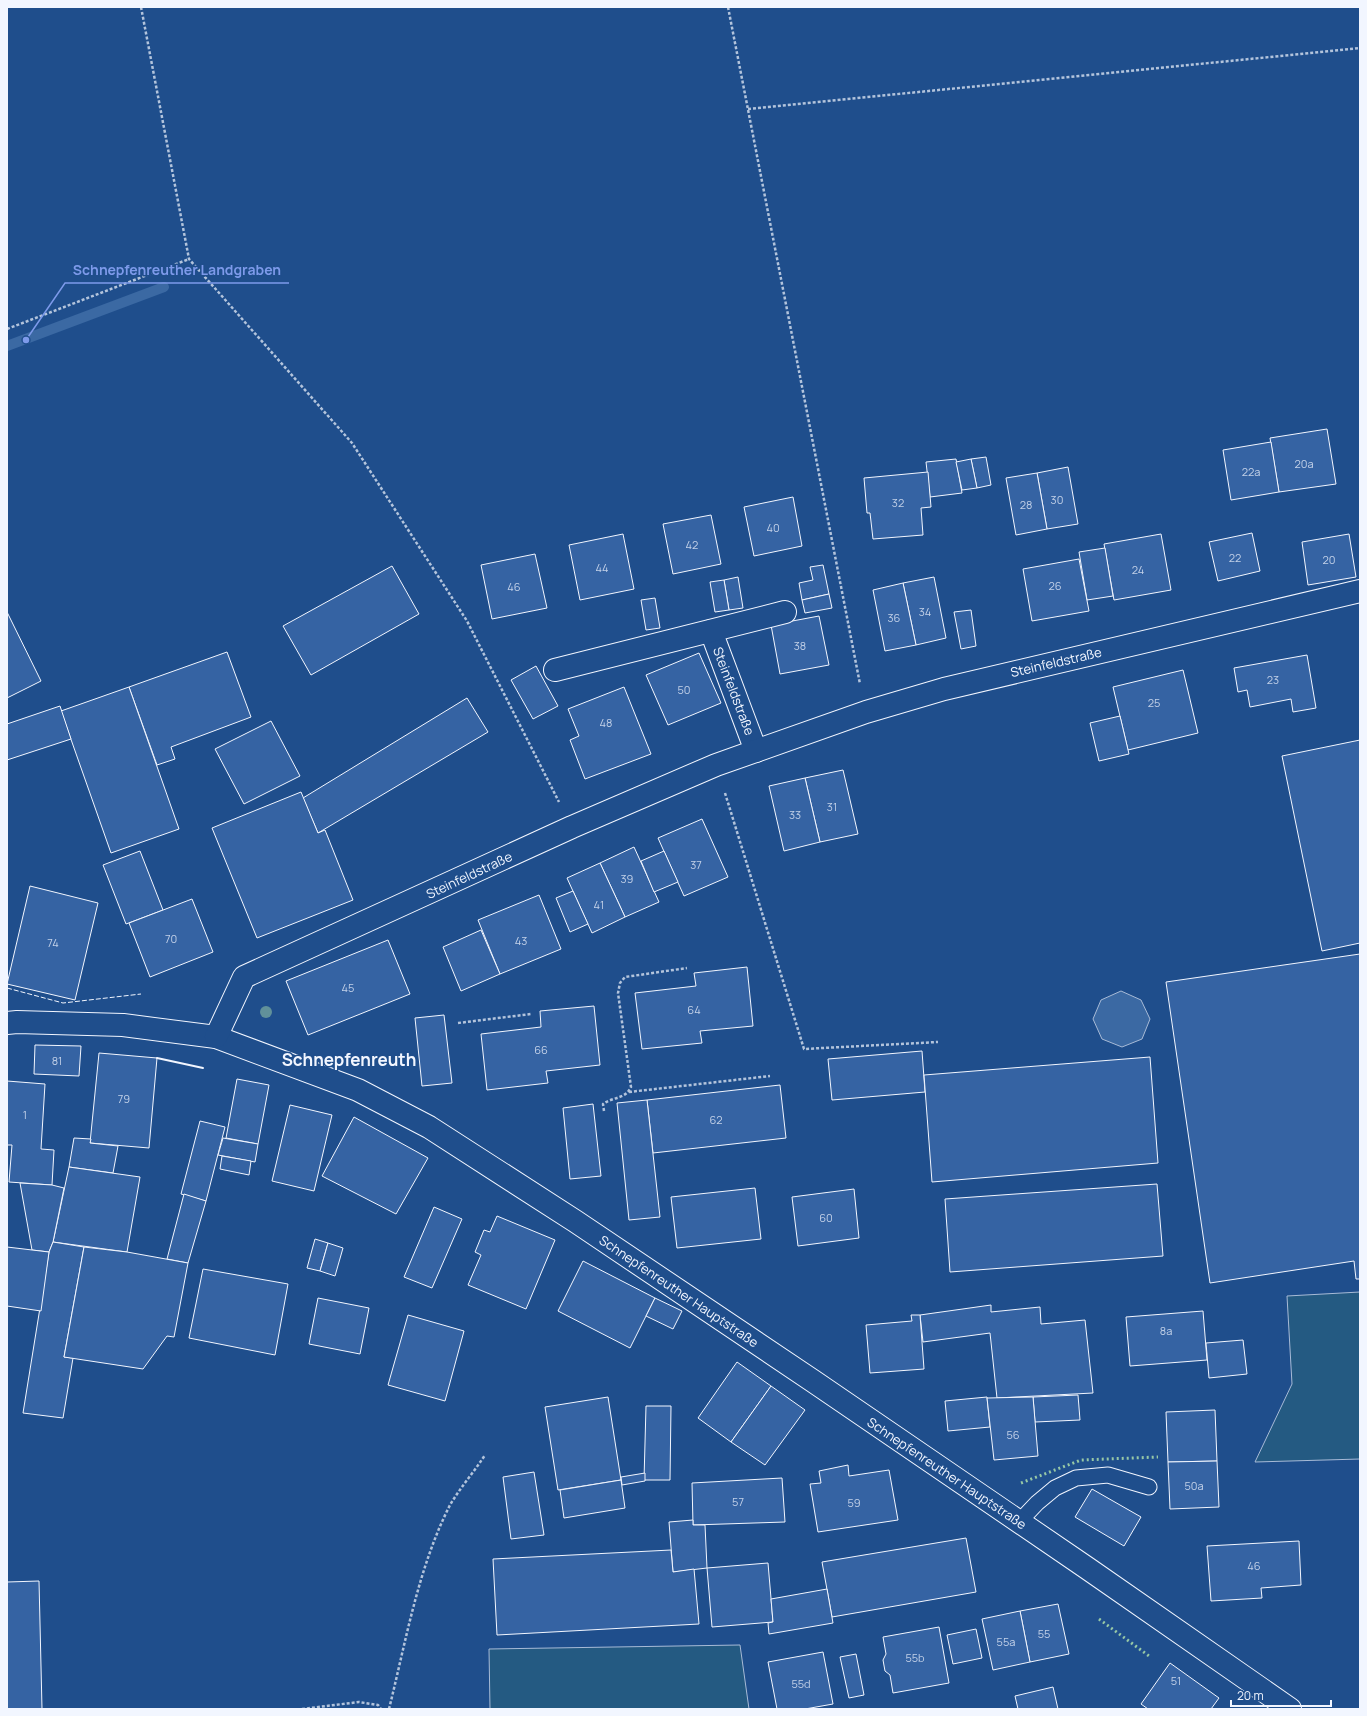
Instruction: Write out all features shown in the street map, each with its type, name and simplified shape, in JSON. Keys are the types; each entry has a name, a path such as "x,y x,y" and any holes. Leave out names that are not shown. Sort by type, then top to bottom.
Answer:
{"street":[{"name":"Steinfeldstraße","path":"216,1038 244,978 572,828 716,766 866,712 950,687 1360,591"},
{"name":"Steinfeldstraße","path":"555,670 785,612"},
{"name":"Steinfeldstraße","path":"711,631 756,751"},
{"name":"Schnepfenreuther Hauptstraße","path":"7,1023 123,1025 216,1038 358,1090 428,1127 575,1221 1019,1522 1290,1709"}],"lane":[{"path":"1019,1522 1055,1488 1076,1478 1108,1475 1149,1487"}],"path":[{"path":"141,7 189,259 352,443 467,621 572,828"},
{"path":"728,7 866,712"},
{"path":"748,109 1360,48"},
{"path":"7,329 189,259"},
{"path":"716,766 804,1049 938,1042"},
{"path":"629,1092 631,1087 618,993 620,983 625,977 687,968"},
{"path":"458,1023 531,1014"},
{"path":"604,1111 603,1104 608,1100 625,1095 629,1092 770,1076"},
{"path":"389,1709 416,1598 430,1552 451,1505 485,1456"},
{"path":"302,1709 359,1702 378,1704 381,1709"}],"shaded area":[{"path":"1121,991 1141,1000 1150,1019 1142,1039 1122,1047 1102,1039 1093,1019 1101,1000"},
{"path":"1360,1292 1360,1459 1255,1462 1292,1384 1287,1296"},
{"path":"740,1645 749,1709 490,1709 489,1649"}],"building":[{"path":"1327,429 1336,484 1279,492 1270,438"},
{"path":"1271,442 1279,492 1231,500 1223,450"},
{"path":"986,457 991,485 977,488 971,459"},
{"path":"956,459 962,493 930,497 926,462"},
{"path":"971,459 977,488 962,490 956,462"},
{"path":"1068,467 1078,524 1047,529 1037,473"},
{"path":"928,472 931,507 921,508 923,535 873,539 870,513 867,513 864,478"},
{"path":"1037,473 1047,529 1016,535 1006,478"},
{"path":"793,497 802,546 754,556 744,507"},
{"path":"711,515 721,564 673,574 663,524"},
{"path":"1252,533 1260,571 1218,581 1209,542"},
{"path":"623,534 634,589 580,600 569,545"},
{"path":"1161,534 1171,590 1114,600 1104,544"},
{"path":"1349,534 1356,577 1308,585 1302,542"},
{"path":"1105,548 1113,596 1087,600 1079,552"},
{"path":"535,554 547,608 492,619 481,565"},
{"path":"1079,559 1089,611 1032,621 1023,569"},
{"path":"823,565 829,594 802,600 799,583 813,580 810,567"},
{"path":"392,566 419,614 311,675 283,626"},
{"path":"738,577 743,608 729,610 724,580"},
{"path":"934,577 946,638 916,645 903,583"},
{"path":"724,580 729,610 715,612 710,582"},
{"path":"903,583 916,645 885,651 873,590"},
{"path":"829,594 832,608 805,613 802,600"},
{"path":"655,598 660,628 646,630 641,600"},
{"path":"971,610 976,646 961,649 954,612"},
{"path":"7,612 41,681 7,698"},
{"path":"819,616 829,665 780,674 771,625"},
{"path":"227,652 251,717 171,747 175,759 157,765 129,687"},
{"path":"699,653 721,703 668,725 646,675"},
{"path":"1307,655 1316,708 1293,712 1291,699 1250,707 1247,690 1238,692 1234,668"},
{"path":"536,666 558,706 533,719 511,680"},
{"path":"1183,670 1198,733 1128,750 1113,687"},
{"path":"129,687 179,829 111,853 61,711"},
{"path":"624,687 651,754 585,779 570,740 579,736 568,709"},
{"path":"467,698 488,732 318,833 303,798"},
{"path":"60,706 71,739 7,760 7,724"},
{"path":"1120,716 1129,754 1099,761 1090,723"},
{"path":"271,721 300,776 244,804 215,749"},
{"path":"1360,740 1360,943 1322,951 1282,756"},
{"path":"843,770 858,834 820,842 805,778"},
{"path":"805,778 820,842 784,851 769,786"},
{"path":"301,792 318,833 325,830 353,900 257,938 212,828"},
{"path":"702,819 728,877 684,896 658,838"},
{"path":"634,847 659,902 625,917 600,863"},
{"path":"140,851 163,910 126,924 103,865"},
{"path":"664,851 678,882 654,892 641,861"},
{"path":"600,863 625,917 592,933 567,878"},
{"path":"30,886 98,903 75,1000 7,984"},
{"path":"573,891 588,924 570,932 556,898"},
{"path":"539,895 561,949 500,974 478,920"},
{"path":"192,899 213,952 150,977 129,923"},
{"path":"481,930 500,974 461,991 443,947"},
{"path":"388,940 410,994 308,1035 286,981"},
{"path":"1360,954 1360,1279 1356,1279 1354,1261 1210,1283 1166,982"},
{"path":"747,967 753,1026 700,1031 702,1043 642,1049 635,993 696,986 694,973"},
{"path":"594,1006 600,1065 546,1071 548,1083 487,1090 481,1034 541,1027 540,1011"},
{"path":"444,1015 452,1083 422,1086 415,1018"},
{"path":"35,1045 81,1046 79,1076 34,1074"},
{"path":"922,1051 925,1092 832,1100 828,1059"},
{"path":"99,1053 157,1058 149,1148 90,1143"},
{"path":"1150,1057 1158,1163 932,1182 924,1075"},
{"path":"237,1079 269,1085 258,1144 226,1138"},
{"path":"7,1081 45,1084 41,1149 54,1150 52,1185 9,1182 12,1145 7,1145"},
{"path":"780,1085 786,1138 653,1153 647,1100"},
{"path":"647,1100 660,1217 629,1220 617,1103"},
{"path":"593,1104 601,1176 570,1179 563,1108"},
{"path":"290,1105 332,1115 314,1191 272,1181"},
{"path":"354,1117 428,1158 396,1214 322,1176"},
{"path":"200,1121 225,1127 206,1201 181,1194"},
{"path":"74,1138 91,1139 90,1143 118,1146 113,1173 69,1167"},
{"path":"223,1138 258,1144 255,1162 218,1155"},
{"path":"222,1156 251,1161 249,1175 220,1169"},
{"path":"69,1167 140,1177 127,1252 53,1242"},
{"path":"20,1183 52,1185 64,1188 53,1242 49,1252 32,1250"},
{"path":"1157,1184 1163,1256 950,1272 945,1199"},
{"path":"755,1188 761,1239 677,1248 671,1197"},
{"path":"854,1189 859,1238 798,1246 792,1197"},
{"path":"184,1194 206,1201 188,1263 167,1259"},
{"path":"434,1207 462,1219 432,1288 404,1277"},
{"path":"497,1216 555,1240 526,1309 468,1285 481,1255 475,1252 484,1230 490,1232"},
{"path":"315,1239 328,1243 320,1271 307,1268"},
{"path":"53,1242 84,1247 64,1357 73,1358 63,1418 23,1413 49,1252"},
{"path":"328,1243 343,1248 335,1276 320,1271"},
{"path":"7,1247 49,1252 41,1311 7,1306"},
{"path":"84,1247 127,1252 188,1263 174,1337 167,1336 143,1369 64,1357"},
{"path":"583,1261 655,1298 630,1348 558,1311"},
{"path":"203,1269 288,1284 275,1355 189,1338"},
{"path":"318,1298 369,1308 360,1354 309,1344"},
{"path":"655,1298 682,1311 673,1329 646,1316"},
{"path":"991,1305 991,1312 1040,1307 1041,1324 1085,1320 1093,1393 997,1398 990,1333 923,1342 920,1315"},
{"path":"1203,1311 1207,1360 1130,1366 1126,1317"},
{"path":"408,1315 464,1331 445,1401 388,1385"},
{"path":"911,1315 920,1315 924,1369 870,1373 866,1325 912,1321"},
{"path":"1243,1340 1247,1374 1209,1378 1206,1343"},
{"path":"737,1362 771,1386 731,1442 698,1418"},
{"path":"771,1386 805,1410 765,1465 731,1442"},
{"path":"1078,1395 1080,1420 1035,1422 1033,1397"},
{"path":"608,1397 621,1480 558,1490 545,1407"},
{"path":"987,1397 990,1427 948,1431 945,1401"},
{"path":"1033,1397 1038,1456 994,1460 987,1398"},
{"path":"646,1406 671,1406 670,1480 644,1480"},
{"path":"1215,1410 1217,1461 1168,1462 1166,1412"},
{"path":"1217,1461 1219,1507 1170,1509 1168,1462"},
{"path":"848,1465 849,1476 889,1470 898,1520 818,1532 810,1484 821,1483 819,1471"},
{"path":"534,1472 544,1535 511,1539 503,1477"},
{"path":"645,1473 645,1481 622,1485 621,1477"},
{"path":"782,1478 785,1522 693,1525 692,1483"},
{"path":"621,1480 625,1508 564,1518 560,1490"},
{"path":"1092,1489 1141,1517 1124,1546 1075,1517"},
{"path":"693,1520 693,1525 705,1525 707,1568 673,1572 669,1522"},
{"path":"966,1538 976,1592 832,1617 822,1562"},
{"path":"1299,1541 1301,1585 1261,1588 1262,1598 1211,1601 1207,1546"},
{"path":"671,1550 673,1572 694,1569 699,1624 497,1635 493,1559"},
{"path":"768,1563 773,1622 712,1627 707,1568"},
{"path":"39,1581 42,1709 7,1709 7,1582"},
{"path":"827,1589 833,1623 769,1634 768,1623 773,1622 771,1599"},
{"path":"1058,1604 1069,1654 1030,1662 1020,1611"},
{"path":"1020,1611 1030,1662 993,1670 982,1619"},
{"path":"939,1627 949,1683 893,1693 890,1675 885,1671 883,1660 886,1654 883,1637"},
{"path":"976,1629 982,1658 953,1664 947,1635"},
{"path":"823,1652 833,1704 805,1709 777,1709 768,1662"},
{"path":"856,1654 864,1695 849,1698 840,1657"},
{"path":"1170,1663 1219,1698 1211,1709 1148,1709 1141,1704"},
{"path":"1053,1687 1058,1709 1018,1709 1015,1696"}],"waterway":[{"path":"7,346 164,287"}],"hedge":[{"path":"1021,1483 1081,1460 1158,1457"},
{"path":"1099,1619 1149,1656"}],"fence":[{"path":"7,988 63,1003 141,994"}],"wall":[{"path":"157,1058 203,1068"}],"place":[{"name":"Schnepfenreuther Landgraben","path":"26,340"}],"district":[{"name":"Schnepfenreuth","path":"349,1059"}]}
